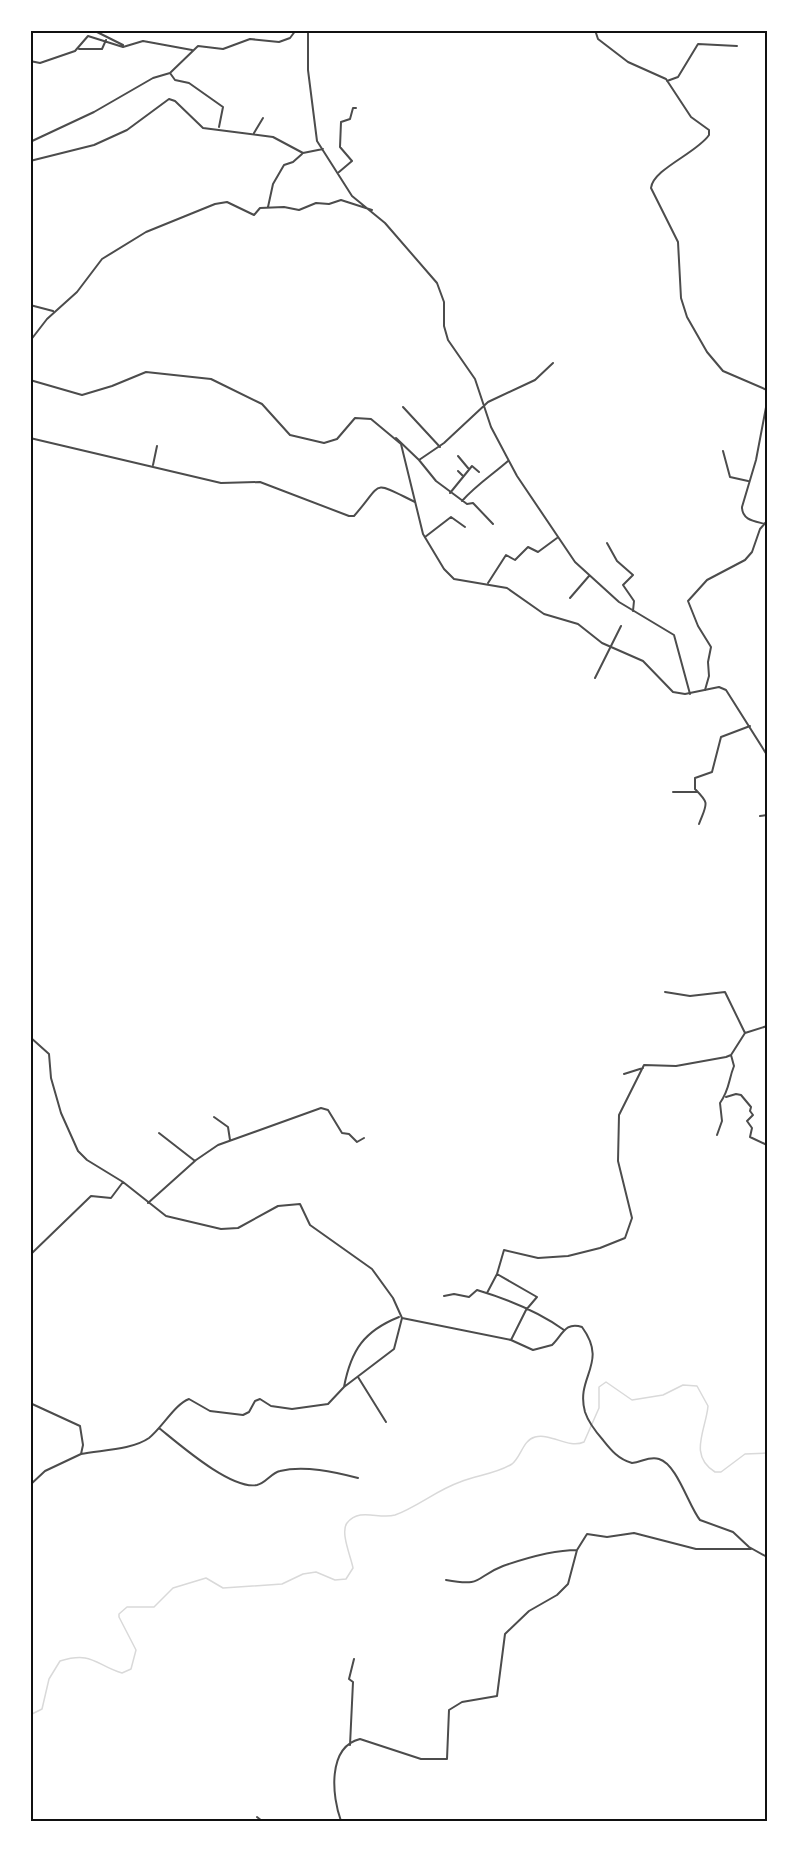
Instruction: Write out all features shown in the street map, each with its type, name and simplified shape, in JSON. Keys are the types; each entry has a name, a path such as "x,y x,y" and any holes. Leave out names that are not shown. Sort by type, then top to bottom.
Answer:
{"street":[{"path":"93,30 125,46"},
{"path":"30,142 94,112 153,78 170,73 192,50 202,46 227,49 250,39 279,42 290,38 296,30"},
{"path":"308,30 314,129 323,149 352,196 372,210 436,283 444,302 444,326 448,340 475,379 483,408 508,461 557,538 574,562 589,576 633,611 674,635 690,694"},
{"path":"595,30 598,39 628,62 667,81 691,117 710,132 703,142 682,159 657,174 650,184 679,246 678,272 684,308 715,364 728,374 767,390"},
{"path":"78,49 86,36 125,46 143,41 192,50"},
{"path":"30,61 40,63 78,49 102,49 106,40"},
{"path":"667,81 678,77 698,44 737,46"},
{"path":"170,73 175,80 189,83 223,107 225,112 219,128"},
{"path":"30,161 94,145 128,130 167,99 175,101 202,128 219,128 276,138 303,153"},
{"path":"339,172 351,163 340,147 342,122 350,119 353,108 356,108"},
{"path":"254,133 263,118"},
{"path":"268,207 273,184 284,165 293,162 303,153 323,149"},
{"path":"30,340 77,292 102,259 146,232 217,204 227,202 252,215 260,208 299,210 316,203 329,204 341,200 372,210"},
{"path":"30,306 55,312"},
{"path":"420,460 440,447 488,402 536,380 553,363"},
{"path":"30,380 82,395 146,372 206,378 218,381 262,404 286,432 295,437 324,443 332,442 355,418 361,416 371,419 420,460 436,481 468,505 473,503 493,524"},
{"path":"705,690 709,676 708,662 711,648 688,603 707,580 745,560 766,523 747,518 742,512 748,481 756,460 767,402"},
{"path":"403,407 440,447"},
{"path":"30,438 153,465 221,483 260,482 352,516 372,490 378,487 415,502"},
{"path":"396,438 402,447 424,537 444,569 454,579 488,584 516,592 550,616 578,624 597,640 640,658 673,692 690,694 719,687 726,690 745,716 767,755"},
{"path":"153,465 157,446"},
{"path":"723,451 730,477 748,481"},
{"path":"458,456 468,468"},
{"path":"462,501 476,485 482,483 508,461"},
{"path":"450,493 468,468 474,466 479,472"},
{"path":"458,471 463,476"},
{"path":"424,537 451,517 465,527"},
{"path":"488,584 506,555 515,560 528,547 538,552 557,538"},
{"path":"607,543 617,561 633,576 623,585 634,601 633,611"},
{"path":"570,598 589,576"},
{"path":"595,678 609,645 621,626"},
{"path":"699,824 707,802 694,786 695,780 712,772 720,738 750,726"},
{"path":"673,792 698,792"},
{"path":"760,816 767,815"},
{"path":"665,992 692,996 725,992 745,1033"},
{"path":"487,1293 497,1274 504,1249 538,1258 568,1256 600,1248 625,1238 632,1218 617,1156 619,1115 647,1063 663,1067 675,1066 731,1055 745,1033 767,1026"},
{"path":"30,1036 49,1054 51,1078 61,1115 78,1151 87,1160 123,1182 168,1217 228,1229 238,1228 278,1206 300,1204 310,1225 372,1269 393,1298 401,1317 395,1349 344,1388 331,1403 317,1408 272,1407 260,1399 255,1401 249,1412 243,1414 210,1411 189,1399 181,1403 146,1440 81,1454 45,1471 30,1485"},
{"path":"717,1135 722,1121 720,1103 726,1097 730,1086 729,1077 734,1066 731,1055"},
{"path":"624,1074 643,1068"},
{"path":"726,1097 738,1094 744,1097 753,1115 747,1121 752,1128 750,1137 767,1145"},
{"path":"148,1203 212,1148 321,1108 328,1110 342,1132 349,1134 357,1142 364,1138"},
{"path":"214,1117 228,1127 230,1140"},
{"path":"159,1133 195,1161"},
{"path":"30,1255 91,1196 113,1197 123,1182"},
{"path":"497,1274 536,1294 537,1299 526,1310 511,1340"},
{"path":"444,1296 454,1294 470,1296 475,1290 487,1293 510,1300 526,1310 548,1318 564,1330"},
{"path":"344,1388 350,1361 371,1330 401,1317 511,1340 533,1350 544,1349 555,1343 564,1330 575,1324 582,1327 594,1348 594,1360 584,1390 584,1409 598,1434 611,1450 626,1461 636,1462 648,1458 663,1461 678,1479 700,1521 733,1532 767,1557"},
{"path":"358,1377 386,1422"},
{"path":"30,1403 80,1426 83,1445 81,1454"},
{"path":"159,1428 221,1475 253,1485 262,1483 277,1471 292,1469 337,1473 358,1478"},
{"path":"339,1821 334,1769 339,1758 350,1745 360,1739 421,1759 444,1761 447,1759 449,1710 462,1702 497,1696 505,1634 529,1611 557,1595 568,1584 577,1550 590,1533 607,1537 638,1534 696,1549 754,1549"},
{"path":"446,1580 475,1582 507,1565 557,1550 577,1550"},
{"path":"350,1745 354,1699 353,1682 349,1679 354,1659"},
{"path":"257,1817 262,1821"}],"waterway":[{"path":"30,1715 42,1709 49,1679 60,1661 87,1658 122,1673 131,1669 136,1650 119,1617 119,1614 127,1607 154,1607 173,1588 206,1578 223,1588 282,1584 303,1574 316,1572 335,1580 346,1579 353,1568 345,1538 345,1527 352,1518 364,1515 395,1515 452,1485 506,1467 515,1461 528,1442 535,1437 548,1437 572,1444 584,1442 599,1408 599,1387 606,1382 632,1400 663,1395 683,1385 697,1386 708,1406 700,1450 702,1458 715,1472 721,1472 745,1454 767,1453"}]}
